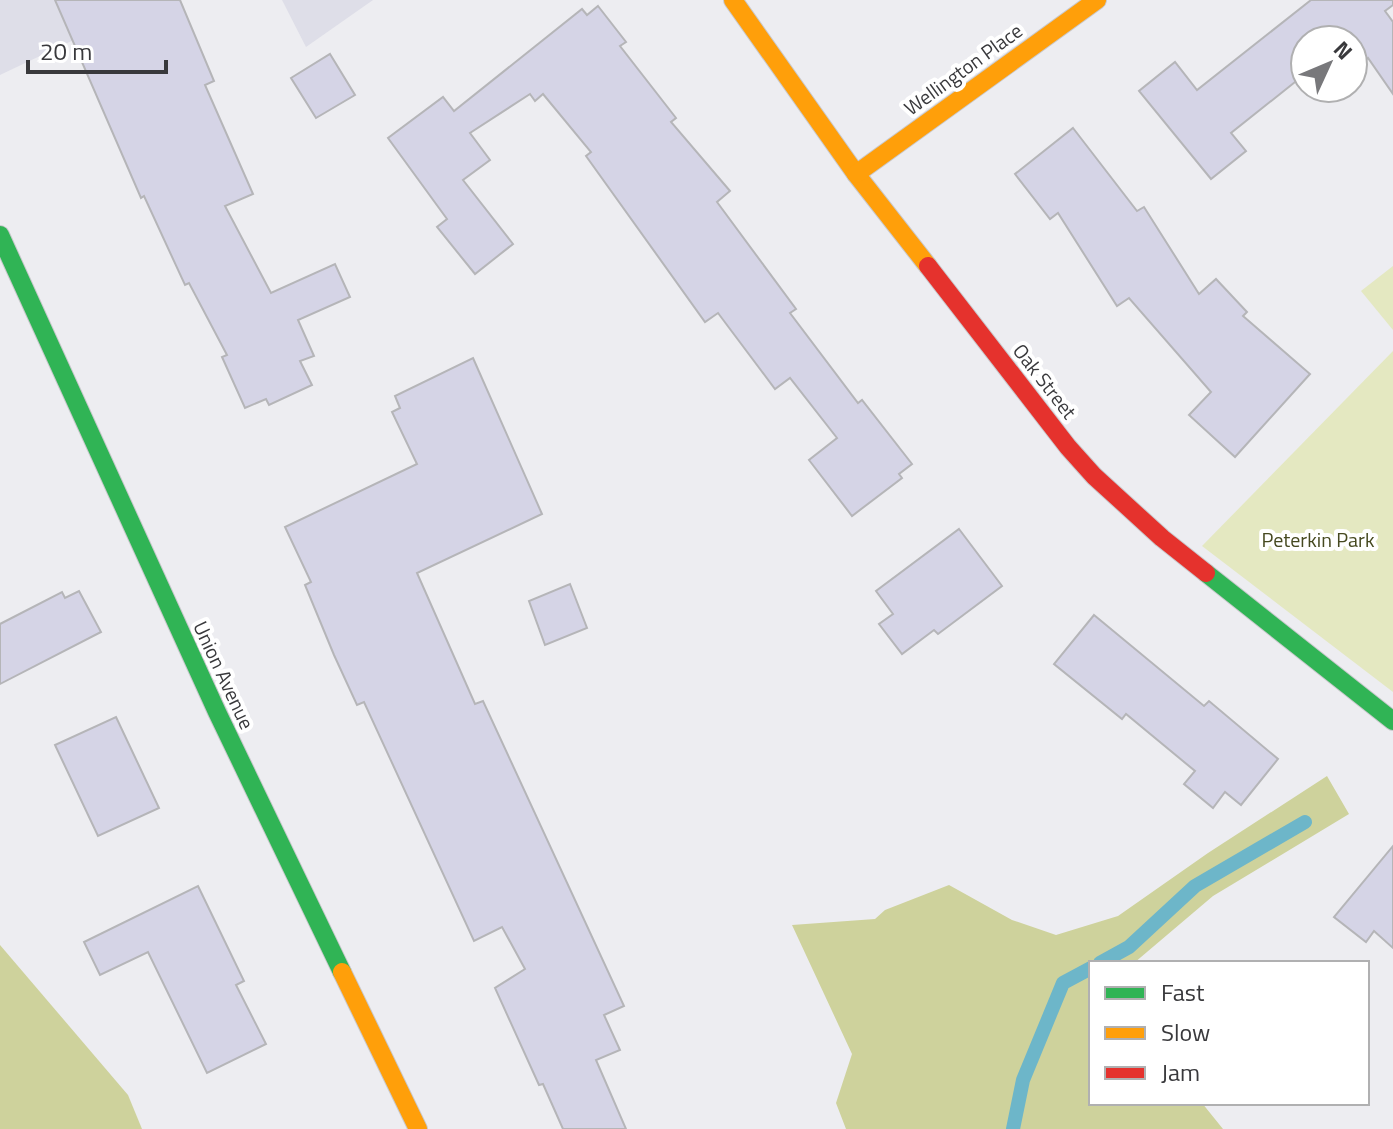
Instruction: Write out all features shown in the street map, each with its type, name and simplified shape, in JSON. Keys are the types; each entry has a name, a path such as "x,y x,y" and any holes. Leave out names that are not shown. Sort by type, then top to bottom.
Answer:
{"street":[{"name":"Oak Street","path":"733,0 856,174 1068,447 1094,476 1162,538 1393,721"},
{"name":"Wellington Place","path":"856,174 1097,0"},
{"name":"Union Avenue","path":"0,235 217,712 418,1129"}],"shaded area":[{"path":"0,0 158,0 0,75"},
{"path":"282,0 373,0 306,47"}],"green space":[{"path":"1393,266 1393,330 1361,291"},
{"name":"Peterkin Park","path":"1393,351 1393,692 1202,546"},
{"path":"1327,776 1349,814 1213,896 1136,961 1089,961 1089,1105 1204,1105 1223,1129 846,1129 836,1103 852,1054 792,925 875,919 885,910 949,885 1012,920 1056,935 1118,916"},
{"path":"0,945 128,1095 142,1129 0,1129"}],"building":[{"path":"55,0 180,0 214,81 205,85 253,194 225,206 271,293 335,264 350,297 298,320 314,356 300,361 312,385 269,405 266,399 245,408 222,357 227,355 189,283 185,285 144,196 141,198"},
{"path":"1311,0 1393,0 1393,5 1385,11 1393,22 1393,94 1369,59 1369,24 1289,24 1289,87 1231,133 1246,151 1211,179 1139,91 1175,62 1197,90"},
{"path":"598,6 626,42 620,46 676,118 671,122 730,191 717,202 796,309 790,313 858,403 862,400 912,464 899,474 902,478 852,516 809,460 837,438 790,378 775,389 718,313 705,322 586,156 591,152 543,94 535,101 530,94 470,133 490,160 463,180 513,244 475,274 437,227 447,219 388,138 443,97 454,111 582,9 587,15"},
{"path":"330,54 355,95 316,118 291,78"},
{"path":"1073,128 1137,211 1144,207 1199,294 1216,279 1247,312 1243,316 1310,374 1235,457 1189,415 1211,392 1129,298 1117,306 1058,213 1050,219 1015,174"},
{"path":"473,358 542,514 417,573 475,704 483,701 624,1006 604,1015 620,1050 596,1060 626,1129 563,1129 543,1084 539,1085 495,988 525,969 502,927 474,941 364,702 357,705 334,655 305,585 311,582 285,527 417,464 392,412 400,408 395,396"},
{"path":"959,529 1002,586 938,634 934,630 902,654 879,624 893,614 876,591"},
{"path":"570,584 587,628 545,645 529,601"},
{"path":"79,591 101,632 0,684 0,624 62,592 65,598"},
{"path":"1094,615 1204,706 1209,701 1278,759 1241,805 1225,792 1213,808 1184,784 1195,771 1126,714 1122,719 1054,664"},
{"path":"116,717 159,808 98,836 55,745"},
{"path":"1393,846 1393,948 1374,931 1366,942 1334,917"},
{"path":"198,886 244,981 236,985 266,1044 207,1073 148,952 100,975 84,942"}],"waterway":[{"path":"1104,961 1129,947 1195,886 1305,822"},
{"path":"1013,1129 1023,1080 1063,983 1089,969"}],"traffic: fast":[{"path":"0,235 217,712 342,972"},
{"path":"1206,573 1393,721"}],"traffic: slow":[{"path":"733,0 856,174 928,266"},
{"path":"856,174 1097,0"},
{"path":"342,972 418,1129"}],"traffic: jam":[{"path":"928,266 1068,447 1094,476 1206,573"}]}
